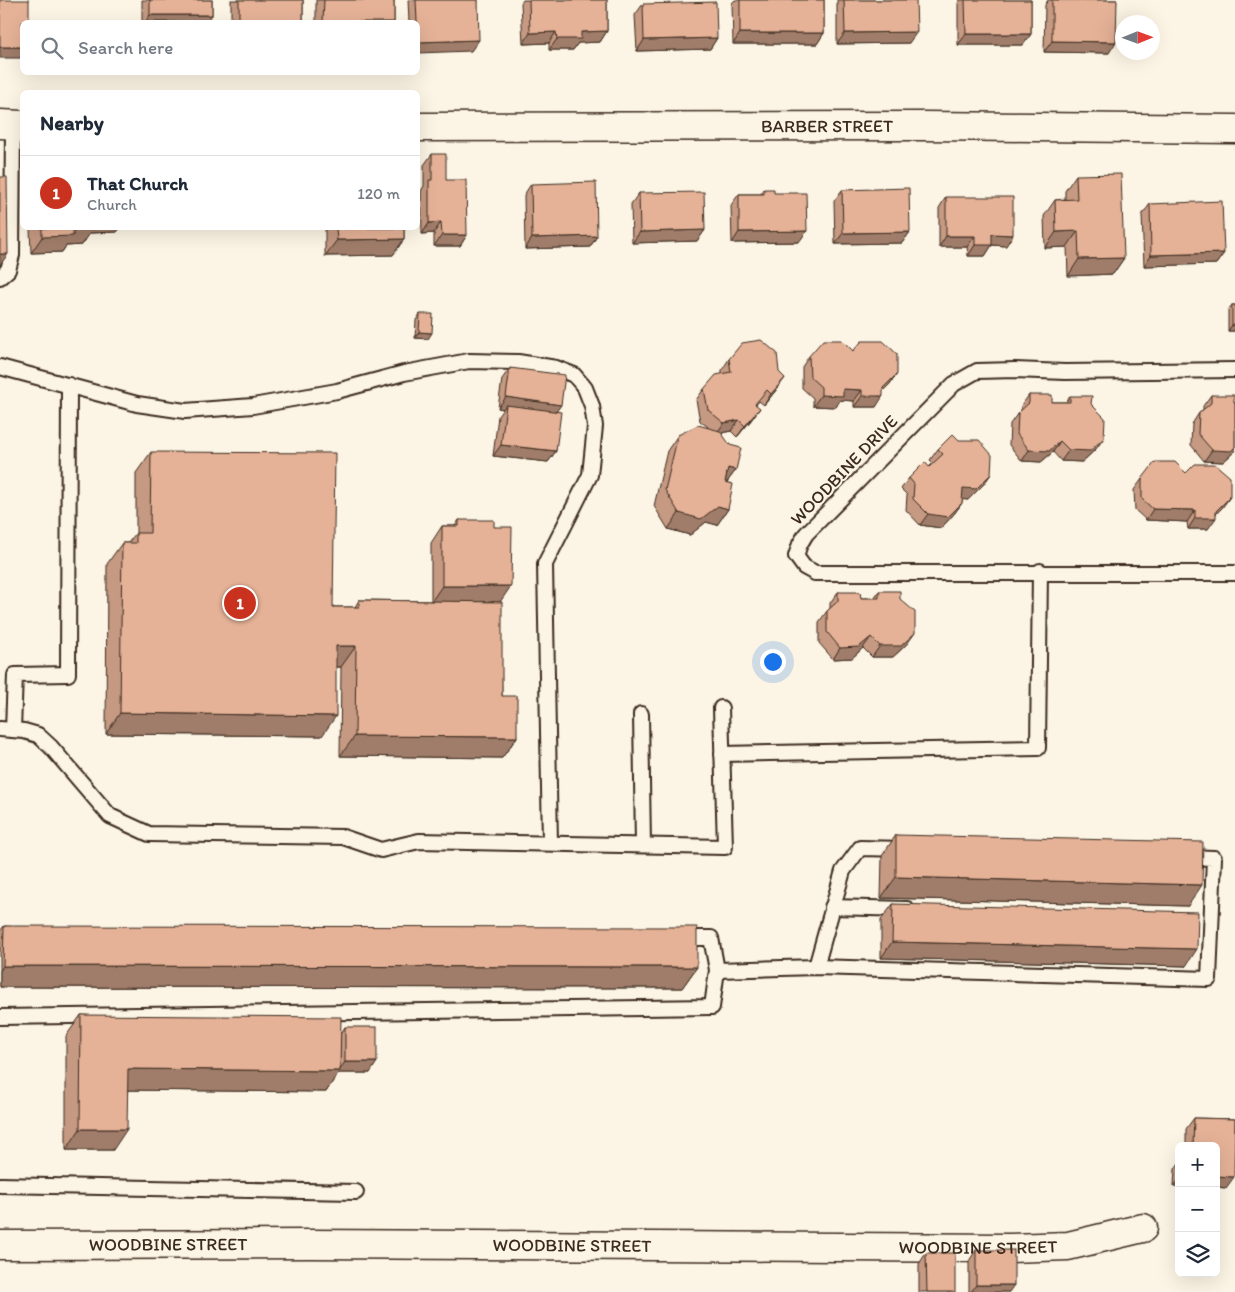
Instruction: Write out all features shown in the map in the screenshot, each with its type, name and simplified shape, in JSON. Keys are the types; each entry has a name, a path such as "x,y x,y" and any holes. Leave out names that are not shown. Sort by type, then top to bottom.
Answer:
{"street":[{"name":"BARBER STREET","path":"420,127 934,126 1235,129"},
{"name":"WOODBINE STREET","path":"0,1245 320,1244 1010,1248 1068,1246 1143,1228"}],"lane":[{"path":"0,278 8,270 12,255 12,125"},
{"path":"0,367 137,404 185,411 253,406 337,391 404,373 469,361 518,362 556,368 574,375 585,388 592,406 595,426 590,475 545,564 550,843"},
{"name":"WOODBINE DRIVE","path":"1235,370 1065,372 1015,370 977,372 954,384 806,534 796,556 804,567 815,573 1235,572"},
{"path":"68,385 68,674 15,674 6,730 38,735 51,747 110,816 149,834 343,837 382,850 419,841 725,847 720,708"},
{"path":"722,754 1038,748 1040,572"},
{"path":"640,714 643,845"},
{"path":"816,967 843,871 860,848 919,849"},
{"path":"717,970 816,967 1210,979 1206,917 1214,858 1175,856"},
{"path":"832,907 922,910"},
{"path":"0,1016 712,1007 717,970 711,938 662,938"},
{"path":"0,1185 356,1192"}],"building":[{"path":"0,0 29,0 29,20 20,20 20,47 0,47"},
{"path":"150,0 212,0 212,15 150,15"},
{"path":"239,0 303,0 303,20 239,20"},
{"path":"324,0 394,0 394,20 323,20"},
{"path":"416,0 478,0 479,40 420,42 420,20 417,20"},
{"path":"529,0 607,0 607,31 581,32 581,39 557,39 556,32 530,33"},
{"path":"740,0 824,0 824,33 740,33"},
{"path":"844,0 916,0 917,32 845,33"},
{"path":"965,0 1031,0 1031,34 966,34"},
{"path":"1052,0 1117,0 1115,42 1052,41"},
{"path":"716,2 717,38 644,40 643,4"},
{"path":"432,154 446,154 446,180 466,180 467,235 442,235 441,222 429,223 429,180 432,180"},
{"path":"1121,174 1124,258 1079,259 1078,231 1056,232 1055,200 1077,199 1076,175"},
{"path":"0,177 7,177 8,254 0,254"},
{"path":"596,182 597,236 532,238 531,184"},
{"path":"909,188 910,232 843,233 842,190"},
{"path":"764,189 774,189 774,193 806,193 807,231 739,232 739,194 764,194"},
{"path":"704,192 705,230 640,232 639,193"},
{"path":"946,197 1013,197 1013,235 992,234 992,245 975,245 975,236 946,236"},
{"path":"1222,201 1224,253 1151,255 1150,204"},
{"path":"42,230 73,230 73,236 42,237"},
{"path":"336,230 404,230 404,239 337,240"},
{"path":"1232,305 1235,305 1235,325 1232,325"},
{"path":"420,314 433,314 432,333 419,332"},
{"path":"761,340 777,353 779,372 785,378 771,394 767,390 755,404 760,408 745,426 739,420 724,423 708,410 704,389 716,375 731,372 729,359 742,343"},
{"path":"823,340 842,340 853,351 862,341 883,341 897,354 897,374 883,388 883,396 862,396 862,390 843,389 843,396 821,395 821,387 810,377 809,356"},
{"path":"510,368 565,375 561,405 506,397"},
{"path":"1029,395 1052,395 1052,402 1070,402 1070,396 1092,396 1091,404 1105,418 1104,438 1090,451 1069,450 1060,441 1049,451 1029,450 1017,434 1018,413 1029,403"},
{"path":"1211,395 1234,395 1235,447 1231,451 1212,450 1198,434 1199,413 1211,403"},
{"path":"506,405 561,412 556,451 501,445"},
{"path":"698,425 720,431 730,445 741,448 736,470 728,468 725,482 733,484 728,509 718,506 701,519 679,513 665,490 678,435"},
{"path":"953,434 959,440 979,440 992,455 991,474 976,489 963,488 962,503 948,517 928,514 913,499 914,484 909,478 925,462 929,467 943,454 938,449"},
{"path":"151,452 335,453 333,607 359,607 359,600 502,602 502,696 517,696 517,737 355,736 356,646 336,646 336,716 120,713 122,543 136,543 136,533 150,533"},
{"path":"1155,462 1175,462 1186,473 1195,464 1215,464 1230,477 1230,497 1216,511 1216,518 1195,518 1195,510 1153,509 1142,499 1142,479"},
{"path":"459,520 494,520 494,527 512,527 511,586 442,586 442,526 459,526"},
{"path":"879,591 900,591 900,599 915,612 915,633 901,646 880,646 871,637 859,647 840,648 827,632 827,611 838,601 838,592 860,592 861,598 879,598"},
{"path":"896,835 1203,842 1202,885 896,877"},
{"path":"893,904 1198,912 1197,949 892,942"},
{"path":"4,926 697,927 697,967 3,966"},
{"path":"81,1015 341,1017 340,1071 128,1069 127,1129 80,1129"},
{"path":"345,1027 377,1027 377,1062 345,1062"},
{"path":"1194,1118 1235,1119 1234,1177 1220,1176 1220,1142 1193,1142"},
{"path":"976,1250 1014,1250 1014,1285 976,1285"},
{"path":"926,1253 955,1253 955,1292 927,1292"}],"place":[{"name":"That Church","path":"240,603"}]}
